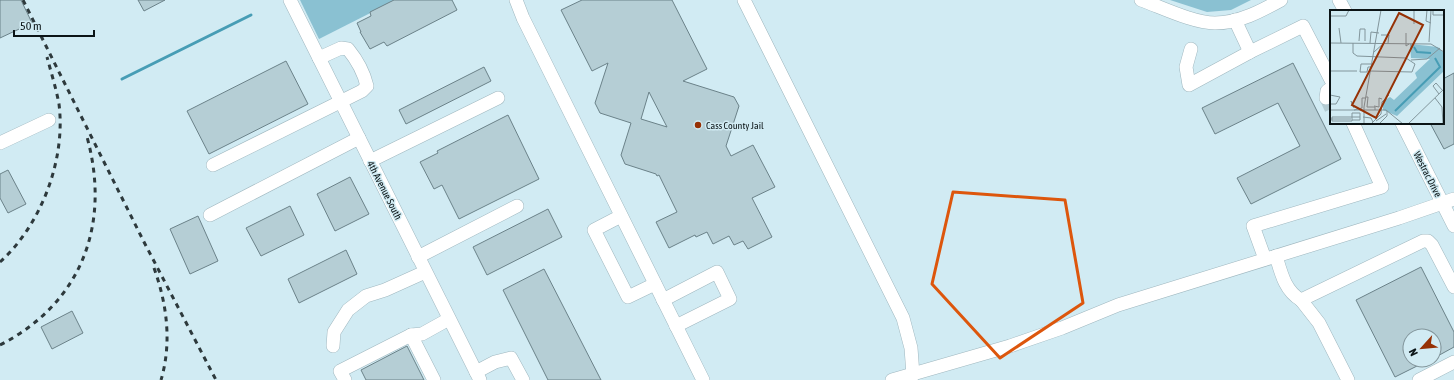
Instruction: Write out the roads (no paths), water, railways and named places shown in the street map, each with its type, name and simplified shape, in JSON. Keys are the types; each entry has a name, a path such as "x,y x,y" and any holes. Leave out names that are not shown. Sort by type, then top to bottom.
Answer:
{"street":[{"name":"4th Avenue South","path":"290,0 478,376"},
{"path":"516,0 522,18 703,380"},
{"path":"744,0 903,318 911,348 913,375"},
{"path":"1141,0 1192,19 1214,23 1235,20 1257,12 1281,0"},
{"path":"1339,0 1344,10"},
{"path":"1235,20 1250,52"},
{"path":"1191,49 1186,67 1189,85 1250,52 1303,26 1330,78"},
{"path":"213,165 362,91 367,86 365,78 348,49 341,48 319,58"},
{"path":"370,161 498,98"},
{"path":"0,143 49,120"},
{"path":"1348,380 1319,323 1301,300 1294,296 1288,289 1253,226 1382,187 1352,124"},
{"name":"Westrac Drive","path":"1403,124 1448,201 1454,226"},
{"path":"210,214 359,138"},
{"path":"892,380 1010,346 1062,328 1118,305 1448,201"},
{"path":"418,257 517,206"},
{"path":"621,216 594,230 628,298 655,284"},
{"path":"1301,300 1423,240 1432,244 1454,287"},
{"path":"333,346 334,332 348,310 366,296 385,290 425,272"},
{"path":"663,300 717,272 730,299 676,326"},
{"path":"345,380 340,370 411,335 422,334 449,320"},
{"path":"411,335 434,380"},
{"path":"478,376 495,362 511,358 523,380"},
{"path":"1419,380 1454,363"}],"waterway":[{"path":"122,79 251,15"}],"tunnel":[{"path":"1326,98 1330,107"}],"railway":[{"path":"23,0 144,242 216,380"},
{"path":"0,262 15,247 28,230 39,211 48,190 54,169 60,125 59,104 47,57"},
{"path":"0,345 28,328 52,307 70,284 83,258 92,230 95,200 94,169 87,137"},
{"path":"154,268 165,310 167,338 161,380"}],"place":[{"name":"Cass County Jail","path":"698,125"}]}
